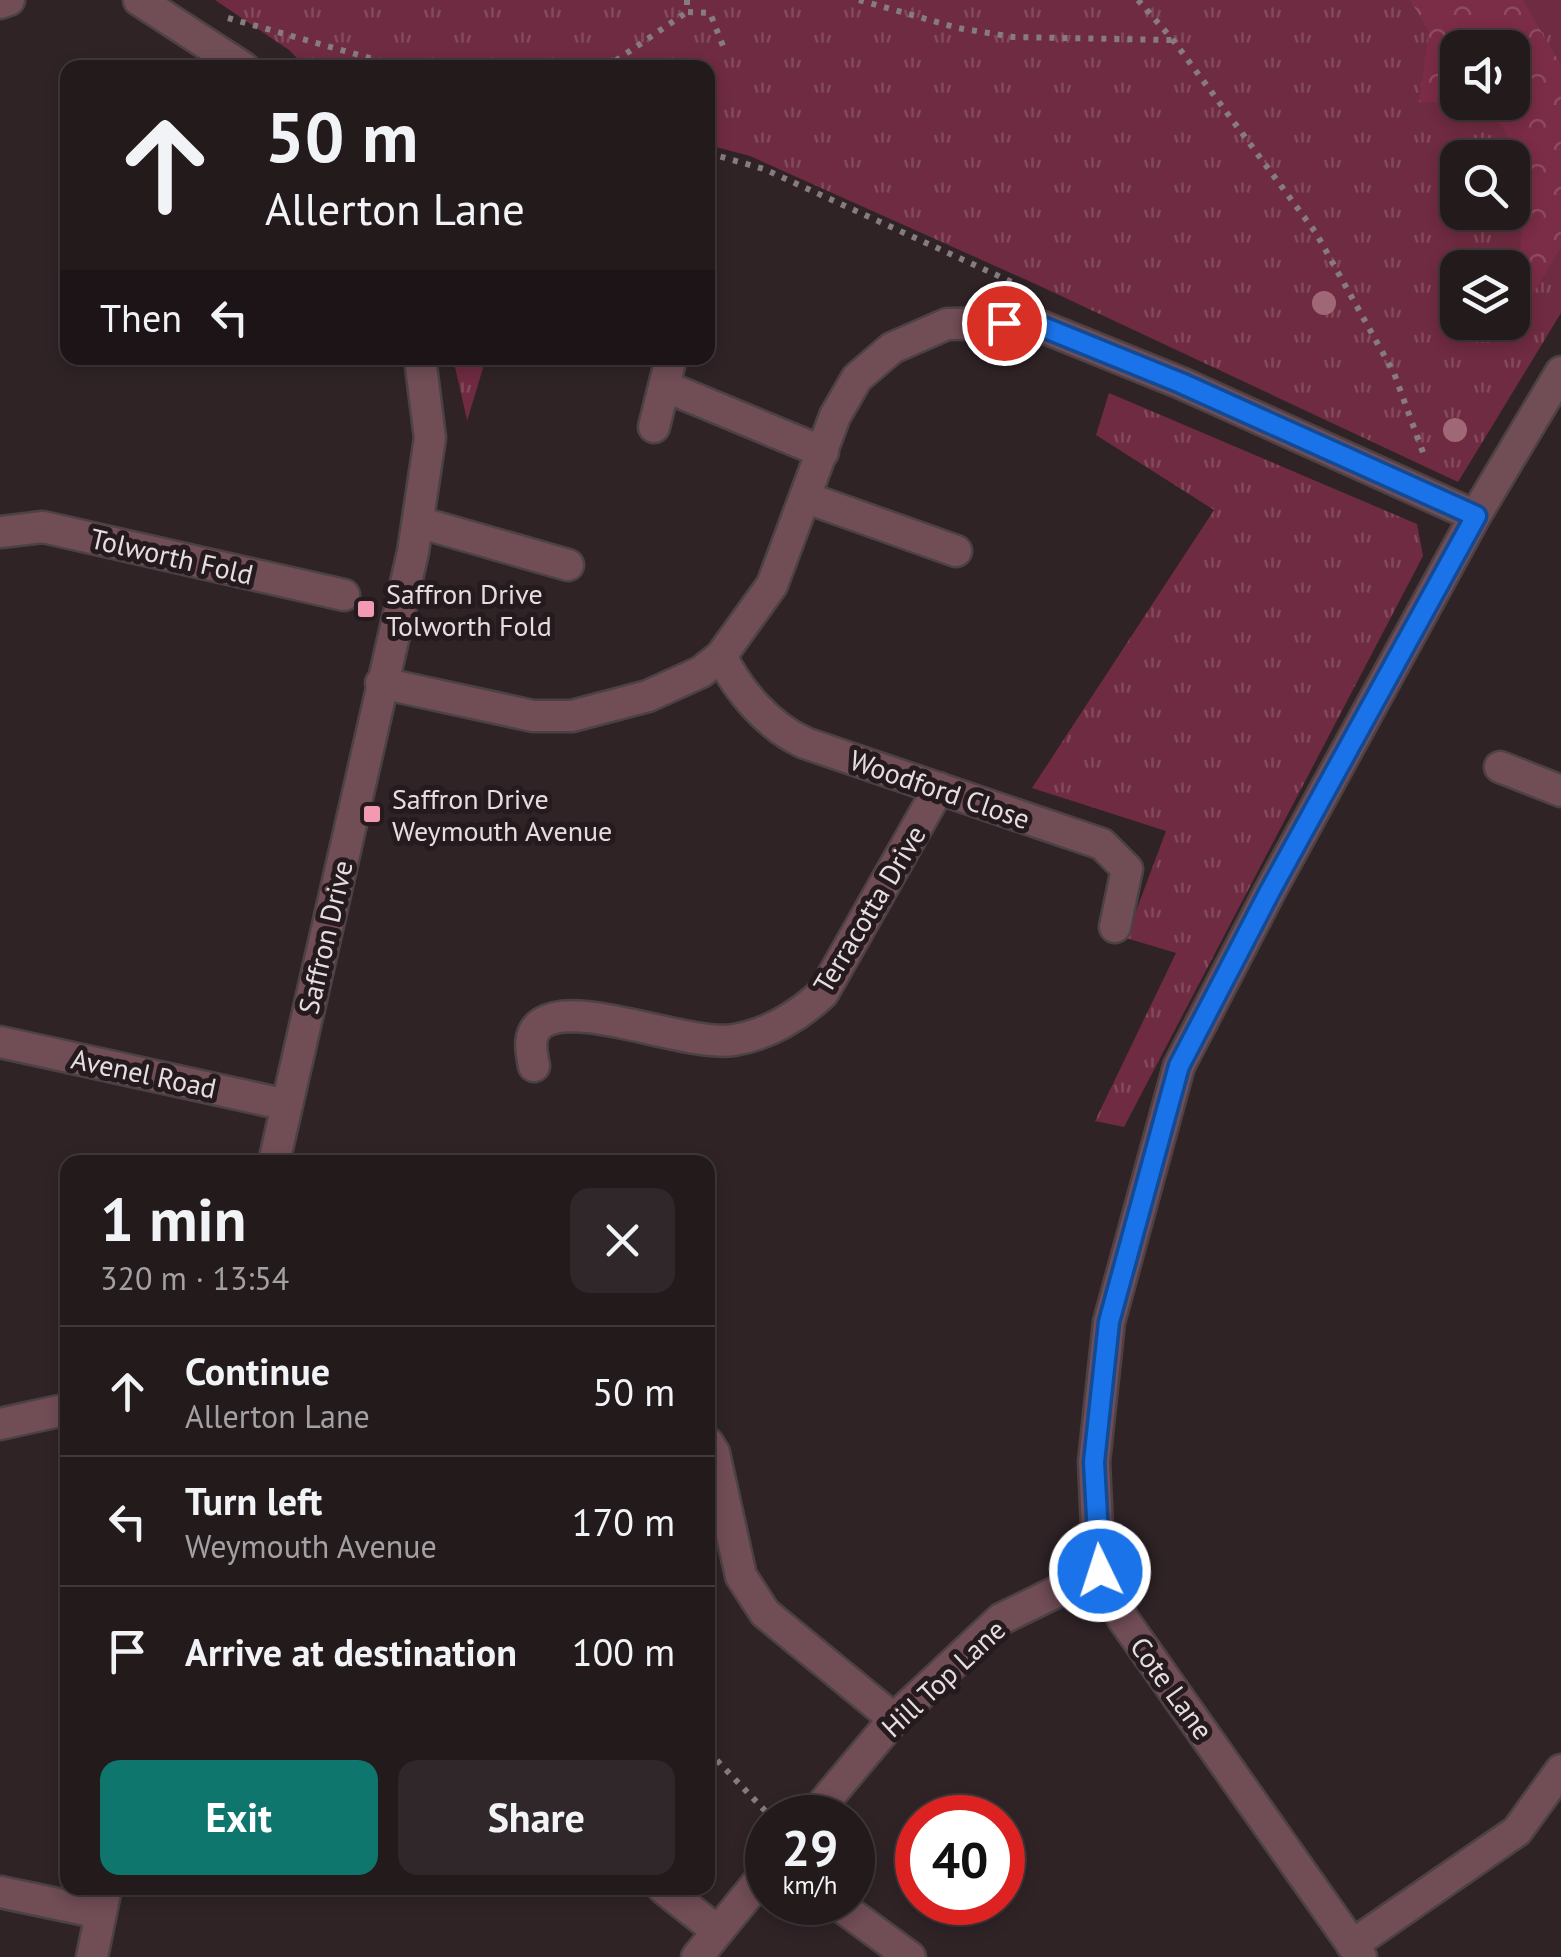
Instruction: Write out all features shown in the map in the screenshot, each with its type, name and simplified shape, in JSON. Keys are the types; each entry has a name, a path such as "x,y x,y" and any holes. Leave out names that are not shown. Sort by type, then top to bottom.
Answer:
{"street":[{"path":"0,3 8,0"},
{"path":"138,0 232,60"},
{"path":"381,684 533,716 572,716 648,696 701,672 721,656 772,585 836,416 857,378 892,348 947,324 1033,323 1181,383 1476,516"},
{"name":"Saffron Drive","path":"276,1155 418,522 430,438 421,365"},
{"path":"654,427 668,372 823,452"},
{"name":"Cote Lane","path":"1357,1951 1123,1620 1100,1571 1094,1462 1109,1322 1179,1066 1279,874 1476,516 1550,415 1561,372"},
{"path":"806,498 956,551"},
{"path":"418,522 568,564"},
{"name":"Tolworth Fold","path":"0,532 44,526 344,595"},
{"name":"Woodford Close","path":"721,656 733,679 780,731 805,743 1102,844 1127,869 1115,927"},
{"path":"1500,767 1561,791"},
{"name":"Terracotta Drive","path":"534,1066 530,1048 533,1032 544,1021 568,1017 602,1019 670,1034 734,1040 776,1026 806,1010 822,992 939,788"},
{"name":"Avenel Road","path":"0,1042 287,1105"},
{"path":"0,1424 60,1411"},
{"path":"715,1458 741,1576 765,1613 894,1718"},
{"name":"Hill Top Lane","path":"830,1795 894,1718 1000,1619 1100,1571"},
{"path":"1357,1951 1517,1831 1561,1770"},
{"path":"0,1892 103,1900 92,1957"},
{"path":"672,1895 716,1930"},
{"path":"697,1957 745,1897"},
{"path":"866,1925 910,1957"}],"path":[{"path":"687,0 687,12"},
{"path":"715,0 710,13 722,46"},
{"path":"859,0 958,28 1013,37 1174,40"},
{"path":"1138,0 1174,40 1316,233 1394,373 1440,498"},
{"path":"617,60 687,12 710,13"},
{"path":"200,39 216,15 376,60"},
{"path":"715,155 764,169 1014,283 1033,323"},
{"path":"715,1758 750,1795"}],"green space":[{"path":"215,0 1561,0 1561,313 1458,482 1042,287 750,156 715,147 715,60 299,60"},
{"path":"1410,0 1523,0 1561,65 1561,247 1530,299 1530,250 1520,250 1522,230 1530,230 1530,140 1511,140 1497,120 1530,120 1530,30 1440,30 1440,102 1419,102 1429,32"},
{"path":"455,365 484,365 467,421"},
{"path":"1109,393 1417,524 1423,556 1124,1127 1095,1121 1176,953 1126,938 1166,831 1032,788 1214,510 1096,435"}],"place":[{"name":"Saffron Drive Tolworth Fold","path":"366,609"},
{"name":"Saffron Drive Weymouth Avenue","path":"372,814"}],"route":[{"path":"1004,323 1033,323 1181,383 1476,516 1270,891 1179,1066 1109,1322 1094,1462 1100,1571"}]}
